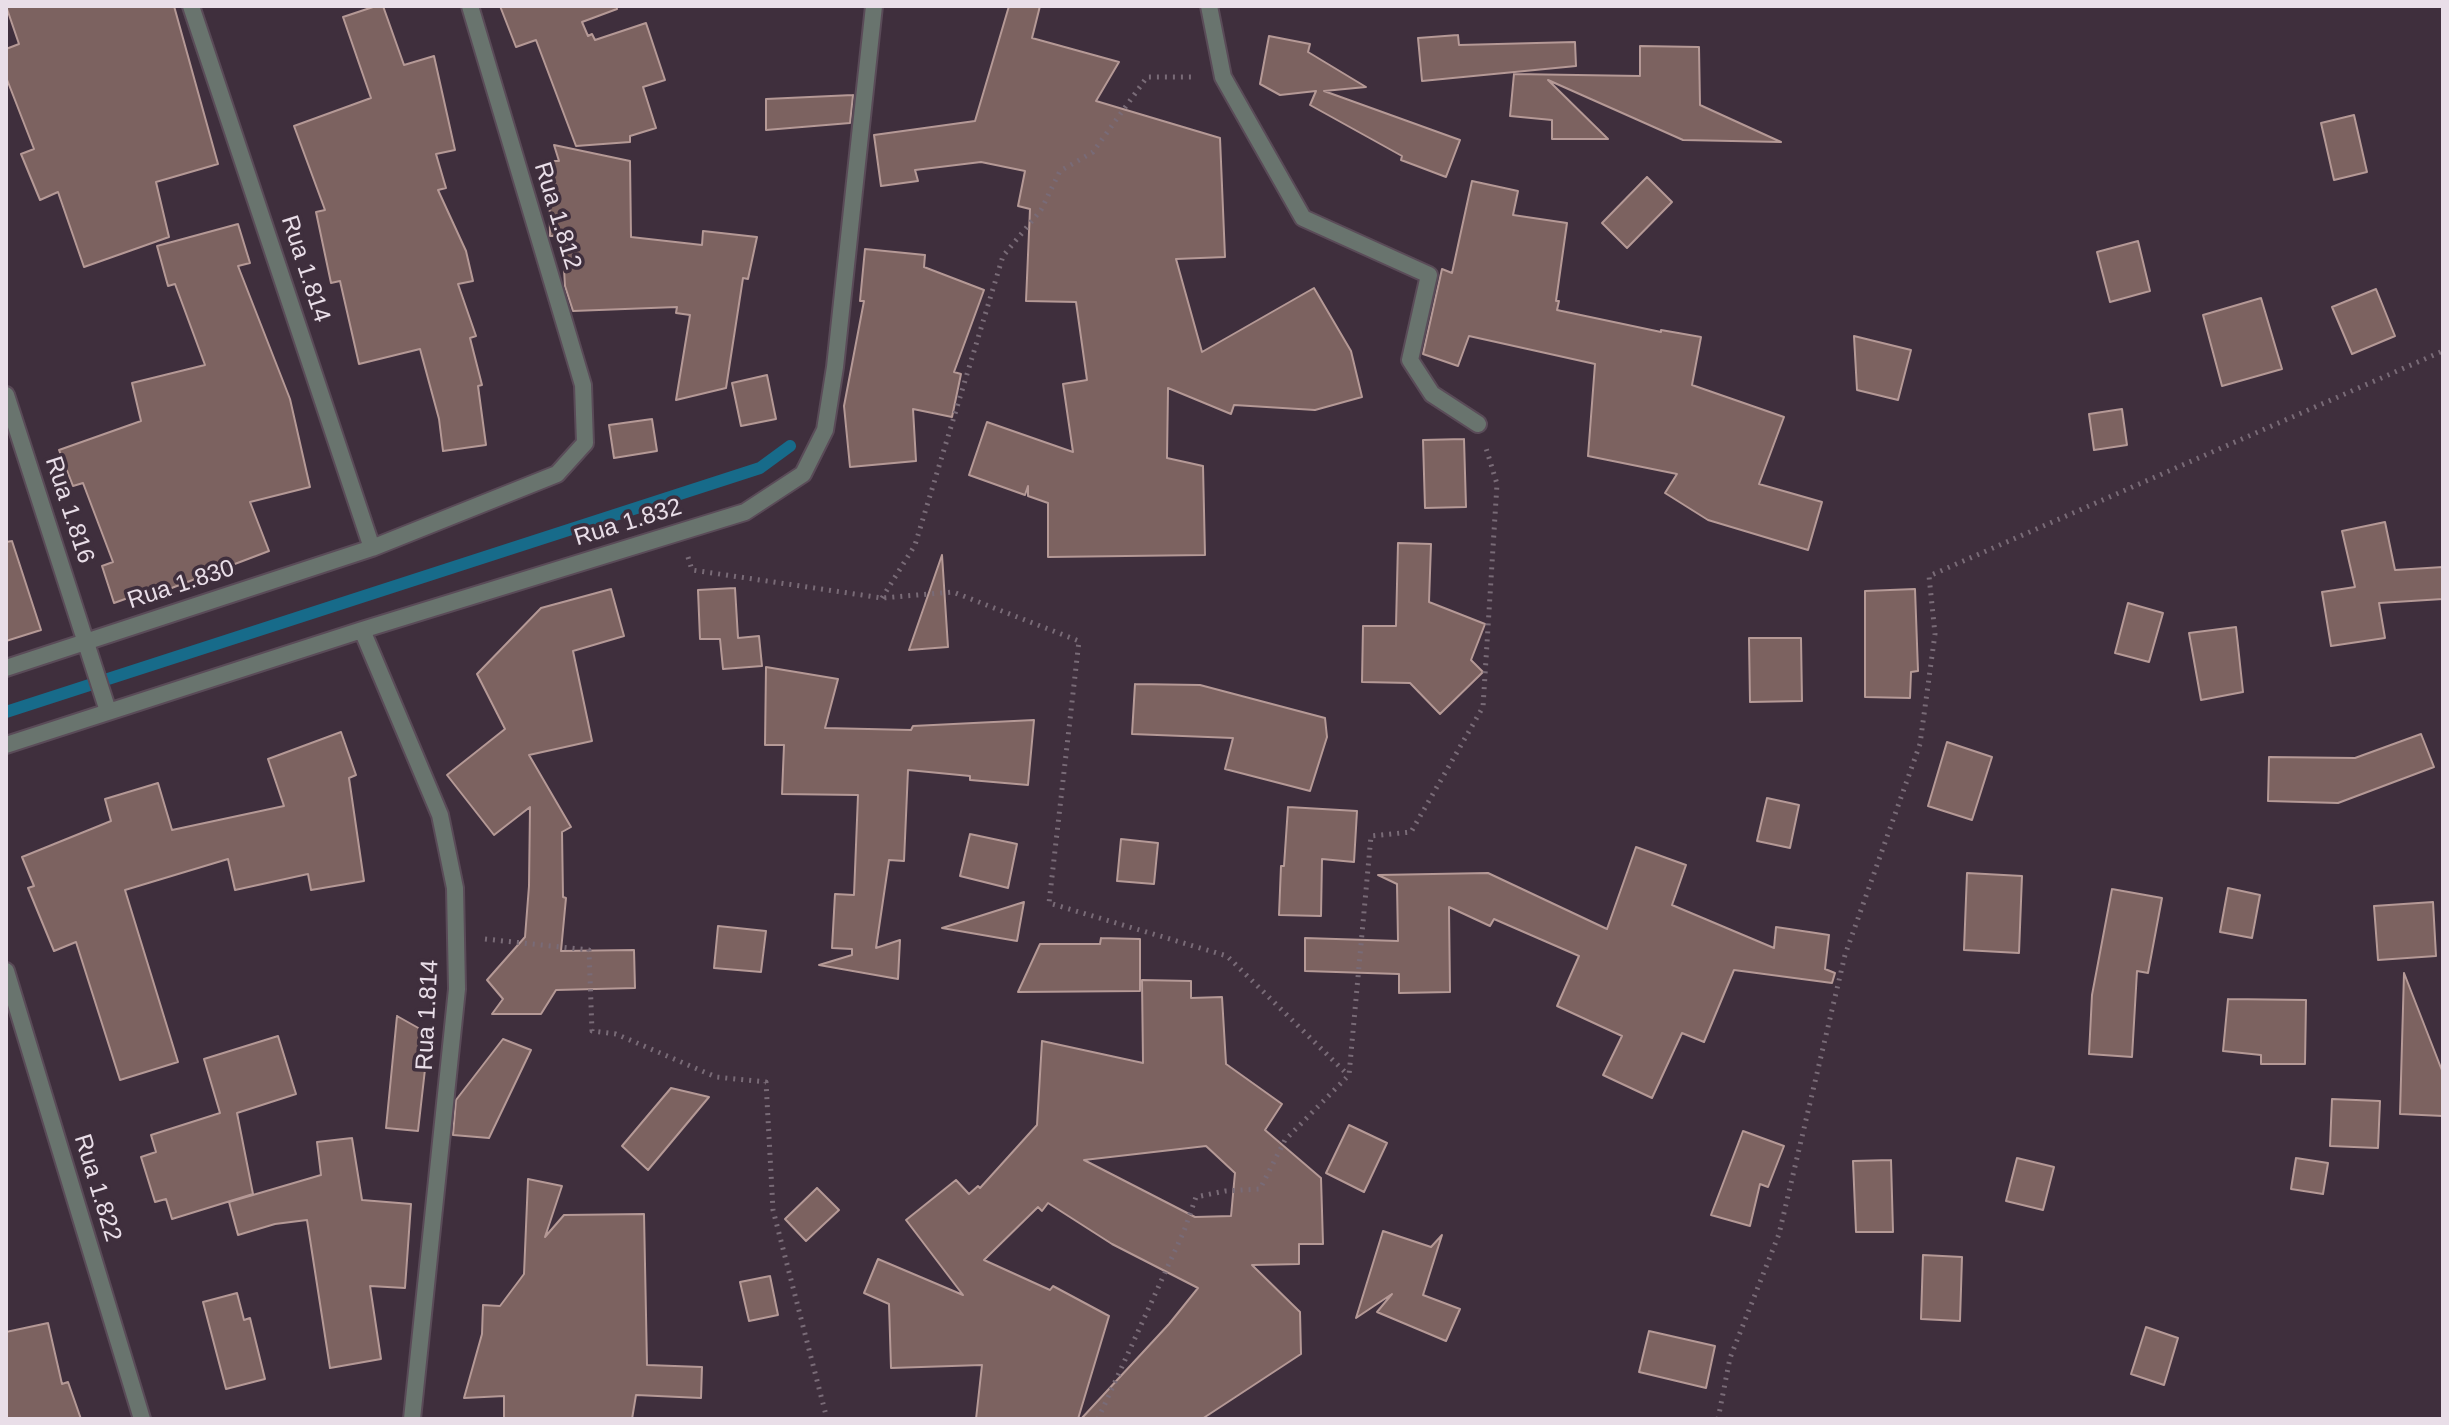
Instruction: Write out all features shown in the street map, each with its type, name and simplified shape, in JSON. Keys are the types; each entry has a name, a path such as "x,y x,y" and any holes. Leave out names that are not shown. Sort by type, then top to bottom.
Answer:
{"street":[{"name":"Rua 1.814","path":"191,6 372,548"},
{"name":"Rua 1.812","path":"470,6 583,385 585,443"},
{"name":"Rua 1.832","path":"6,745 362,630 745,512 803,474 825,430 835,367 874,6"},
{"path":"1209,6 1223,77 1303,218 1429,275 1410,360 1432,394 1478,424"},
{"name":"Rua 1.816","path":"6,395 108,711"},
{"name":"Rua 1.830","path":"6,668 372,548 557,474 585,443"},
{"name":"Rua 1.814","path":"362,630 440,815 455,888 457,989 412,1419"},
{"name":"Rua 1.822","path":"6,971 142,1419"}],"path":[{"path":"882,598 915,545 1003,256 1041,210 1060,171 1093,152 1147,77 1223,77"},
{"path":"1718,1419 1730,1358 1779,1234 1845,955 1920,744 1935,634 1929,576 2443,351"},
{"path":"1098,1419 1184,1231 1196,1197 1260,1189 1285,1140 1349,1075 1371,836 1411,832 1483,707 1497,484 1478,424"},
{"path":"679,532 692,570 882,598 953,592 1079,641 1049,903 1227,956 1349,1075"},
{"path":"456,936 589,950 592,1031 616,1034 716,1077 766,1082 773,1210 827,1419"}],"building":[{"path":"6,6 174,6 218,164 156,182 169,237 84,267 58,192 40,200 21,154 34,149 6,77 6,49 19,44"},
{"path":"383,6 404,65 434,56 455,150 436,154 446,188 438,190 466,251 473,281 458,284 476,336 470,338 482,385 478,386 486,445 443,451 439,419 420,349 359,364 340,281 331,283 316,212 325,210 294,126 371,98 343,17"},
{"path":"500,6 616,6 617,9 582,22 588,36 592,34 595,40 646,23 665,80 643,87 656,128 630,136 630,142 576,146 536,40 516,47"},
{"path":"1009,6 1040,6 1032,38 1119,62 1096,101 1220,138 1225,257 1176,259 1202,352 1314,288 1351,351 1362,397 1315,410 1234,405 1231,414 1168,388 1167,458 1203,466 1205,555 1048,557 1048,503 1028,496 1028,486 1025,495 969,475 987,422 1073,452 1063,384 1087,380 1076,302 1026,301 1030,209 1018,206 1025,171 981,162 915,170 918,181 881,186 874,135 975,121"},
{"path":"1458,35 1459,45 1575,42 1576,66 1422,81 1418,38"},
{"path":"1269,36 1310,44 1308,52 1366,87 1324,91 1460,140 1446,177 1401,160 1402,156 1310,105 1316,91 1280,95 1260,84"},
{"path":"1640,46 1699,47 1700,105 1781,142 1683,140 1548,80 1608,139 1552,139 1552,120 1510,116 1514,74 1640,76"},
{"path":"853,95 850,123 766,130 766,99"},
{"path":"2354,115 2367,172 2334,180 2321,123"},
{"path":"554,145 630,161 631,237 702,245 703,231 757,237 748,279 743,278 726,388 676,400 690,315 676,313 677,307 573,311 565,286 562,236 550,236 549,161 559,161"},
{"path":"1647,177 1672,202 1627,248 1602,223"},
{"path":"1472,181 1518,191 1513,215 1567,223 1557,310 1661,332 1701,337 1692,385 1784,417 1759,484 1822,502 1808,550 1708,520 1665,493 1677,474 1588,456 1595,364 1469,336 1458,366 1423,354 1442,269 1452,273"},
{"path":"238,224 250,263 238,266 290,399 310,487 250,502 269,551 169,589 167,584 114,603 102,566 113,562 83,483 73,486 59,450 141,421 132,383 205,365 175,284 168,286 157,246"},
{"path":"2138,241 2150,291 2110,302 2097,252"},
{"path":"865,249 925,255 924,267 984,290 954,372 961,374 952,417 913,409 916,461 850,467 844,406 864,301 860,301"},
{"path":"2376,289 2395,336 2352,354 2332,307"},
{"path":"2261,298 2282,369 2222,386 2203,315"},
{"path":"1854,336 1911,350 1898,400 1857,390"},
{"path":"767,375 776,419 741,426 732,383"},
{"path":"2122,409 2127,445 2094,450 2089,414"},
{"path":"652,419 657,451 614,458 609,425"},
{"path":"1464,439 1466,507 1425,508 1423,440"},
{"path":"2385,522 2395,570 2443,567 2443,599 2379,603 2385,638 2331,646 2322,592 2355,587 2342,531"},
{"path":"12,541 41,630 6,641 6,542"},
{"path":"1398,543 1431,544 1429,602 1485,624 1471,660 1483,672 1440,714 1410,683 1362,682 1363,626 1396,626"},
{"path":"942,555 948,647 909,650"},
{"path":"735,588 738,638 759,636 762,666 723,669 720,639 700,639 698,590"},
{"path":"611,589 624,636 573,651 592,741 529,755 571,827 562,832 563,897 566,898 561,951 634,950 635,988 556,990 541,1014 492,1014 503,999 487,980 525,937 530,807 494,835 447,775 505,729 477,674 541,608"},
{"path":"1915,589 1918,671 1911,672 1910,698 1865,697 1865,591"},
{"path":"2128,603 2163,613 2149,662 2115,653"},
{"path":"2236,627 2243,692 2201,700 2189,633"},
{"path":"1749,638 1801,638 1802,701 1750,702"},
{"path":"766,667 838,679 825,728 911,730 913,726 1034,720 1028,785 908,770 904,861 889,860 876,948 900,940 898,979 819,965 852,955 852,949 832,948 835,894 854,895 858,795 782,794 784,745 765,745"},
{"path":"1135,684 1200,685 1325,718 1327,737 1310,791 1225,769 1233,738 1132,734"},
{"path":"341,732 356,775 349,778 364,881 311,890 308,874 235,890 228,859 125,890 178,1062 120,1080 76,942 54,951 28,888 34,886 22,857 111,821 105,799 158,783 172,830 284,806 268,759"},
{"path":"2421,734 2434,767 2338,803 2268,801 2269,757 2355,758"},
{"path":"1947,742 1992,757 1972,820 1928,806"},
{"path":"1767,798 1799,805 1790,848 1757,841"},
{"path":"1288,807 1357,811 1354,862 1322,859 1321,916 1279,915"},
{"path":"970,834 1017,844 1008,888 960,876"},
{"path":"1121,839 1158,843 1154,884 1117,881"},
{"path":"1636,847 1686,865 1672,905 1774,948 1776,927 1829,935 1825,969 1835,973 1832,983 1734,970 1704,1042 1682,1033 1652,1098 1603,1075 1622,1036 1557,1006 1579,956 1494,919 1490,926 1449,907 1450,992 1399,993 1399,974 1305,971 1305,938 1398,941 1397,884 1378,875 1488,873 1607,929"},
{"path":"1967,873 2022,876 2019,953 1964,950"},
{"path":"2228,888 2260,895 2252,938 2220,932"},
{"path":"2112,889 2162,898 2148,973 2137,971 2132,1057 2089,1054 2092,995"},
{"path":"1024,902 1017,941 942,928"},
{"path":"2433,902 2436,956 2378,960 2374,906"},
{"path":"718,926 766,931 761,972 714,968"},
{"path":"1101,938 1140,939 1140,991 1018,992 1040,944 1100,944"},
{"path":"2404,973 2443,1073 2443,1116 2400,1114"},
{"path":"1142,980 1191,981 1191,998 1222,997 1226,1064 1282,1104 1265,1130 1321,1178 1323,1244 1299,1244 1299,1264 1252,1265 1300,1312 1301,1354 1202,1419 1081,1419 1198,1288 1112,1244 1048,1203 1042,1211 1038,1207 984,1260 1050,1290 1053,1286 1109,1316 1078,1419 976,1419 982,1365 891,1368 889,1304 864,1293 878,1259 963,1295 906,1220 956,1180 969,1194 978,1186 980,1188 1037,1125 1042,1041 1143,1063","holes":["1206,1146 1235,1173 1231,1216 1195,1217 1084,1160"]},
{"path":"2228,999 2306,1000 2305,1064 2261,1064 2261,1055 2223,1051"},
{"path":"397,1016 429,1034 418,1131 386,1128"},
{"path":"278,1036 296,1094 237,1113 253,1194 172,1219 166,1199 155,1202 141,1157 156,1152 151,1135 220,1113 204,1059"},
{"path":"503,1039 531,1050 489,1138 453,1135 456,1100"},
{"path":"671,1088 709,1097 648,1170 622,1146"},
{"path":"2332,1099 2380,1101 2378,1148 2330,1146"},
{"path":"1349,1125 1387,1143 1364,1192 1326,1173"},
{"path":"1743,1131 1784,1146 1768,1187 1760,1184 1750,1226 1711,1215"},
{"path":"352,1138 362,1200 411,1204 405,1288 370,1286 381,1359 330,1368 307,1220 275,1224 238,1235 229,1202 321,1175 317,1142"},
{"path":"2017,1158 2054,1167 2043,1210 2006,1201"},
{"path":"2296,1158 2328,1163 2323,1194 2291,1189"},
{"path":"1891,1160 1893,1232 1856,1232 1853,1161"},
{"path":"528,1179 562,1186 545,1237 564,1215 644,1214 647,1365 702,1367 701,1398 636,1395 632,1419 504,1419 504,1396 464,1398 482,1334 483,1305 500,1306 524,1274"},
{"path":"817,1188 839,1210 806,1241 785,1219"},
{"path":"1383,1231 1431,1247 1442,1235 1423,1295 1460,1309 1446,1341 1377,1312 1392,1294 1356,1318"},
{"path":"1923,1255 1962,1257 1960,1321 1921,1319"},
{"path":"770,1276 778,1315 749,1321 740,1282"},
{"path":"237,1293 244,1320 250,1318 265,1379 226,1389 203,1302"},
{"path":"48,1323 62,1384 68,1382 81,1419 6,1419 6,1332"},
{"path":"2146,1327 2178,1338 2164,1385 2131,1374"},
{"path":"1649,1331 1715,1346 1706,1388 1639,1372"}],"waterway":[{"path":"6,712 760,468 790,446"}]}
